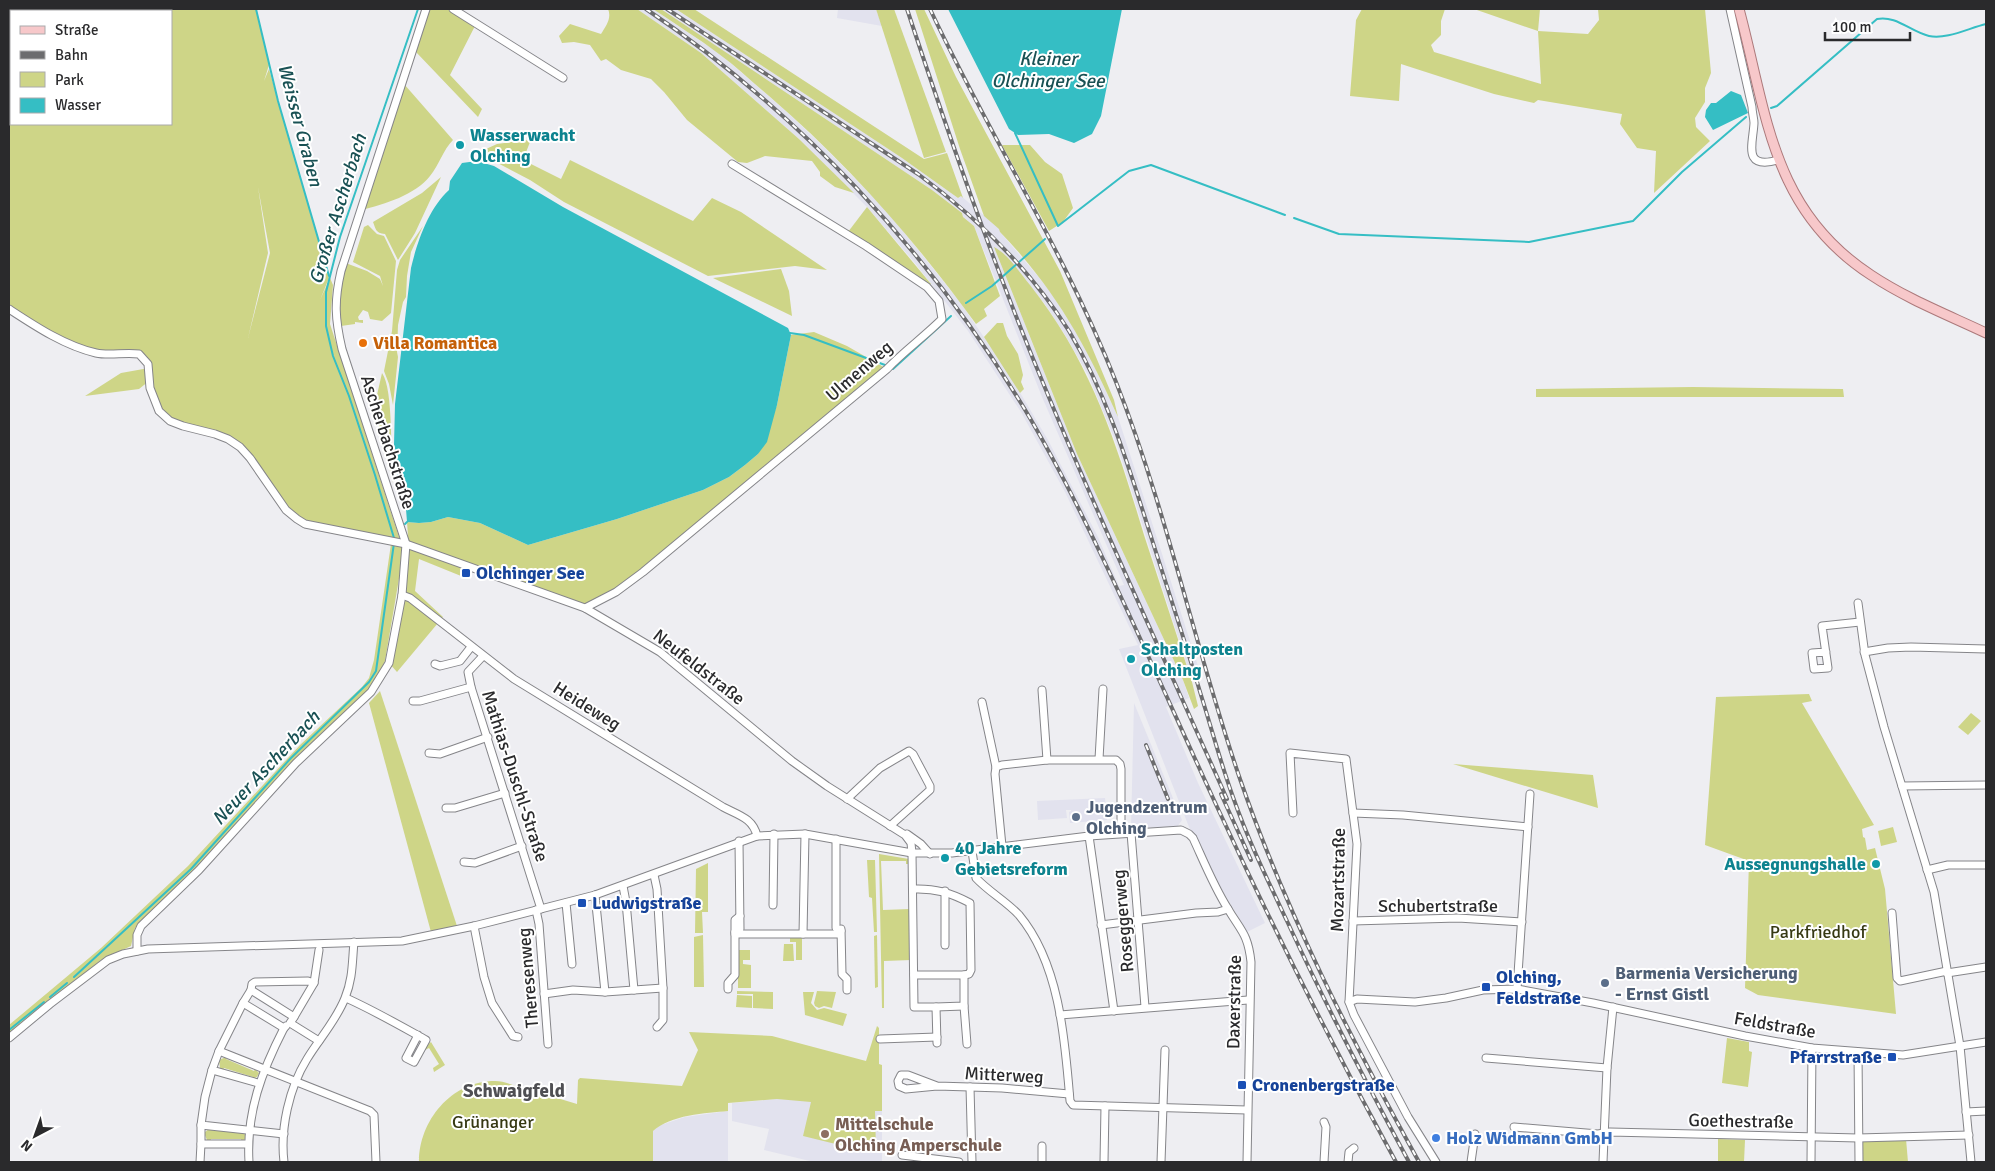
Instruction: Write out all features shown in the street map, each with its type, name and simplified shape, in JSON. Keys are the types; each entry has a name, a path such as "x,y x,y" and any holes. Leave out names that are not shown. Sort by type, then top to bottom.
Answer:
{"main road":[{"path":"1739,9 1767,127 1785,177 1803,209 1828,240 1848,258 1885,284 1986,333"}],"street":[{"name":"Ascherbachstraße","path":"137,950 137,935 142,926 199,870 296,763 377,684 389,663 402,595 406,544 342,349 336,324 336,295 340,271 426,9"},
{"path":"453,9 563,78"},
{"path":"1730,9 1752,107 1754,123 1751,153 1763,162 1778,160"},
{"name":"Ulmenweg","path":"586,608 616,592 643,572 888,369 902,353 930,332 942,319 939,301 927,287 866,246 732,164"},
{"name":"Neufeldstraße","path":"9,309 41,330 81,348 97,353 139,354 148,364 150,388 159,410 170,421 215,434 228,439 240,447 250,458 286,510 305,524 406,544 586,608 660,652 792,762 908,838 911,843 912,853"},
{"name":"Heideweg","path":"402,595 410,598 514,679 723,807 752,822 757,836"},
{"path":"1858,603 1864,652 1884,727 1934,892 1960,1046 1971,1162"},
{"path":"1826,652 1822,626 1860,622"},
{"path":"434,664 440,666 460,661 471,647"},
{"path":"1864,652 1911,647 1986,649"},
{"name":"Mathias-Duschl-Straße","path":"483,656 468,672 471,687 522,846 539,910"},
{"path":"413,701 420,701 471,687"},
{"path":"1099,759 1103,688"},
{"path":"1042,690 1047,760"},
{"path":"982,702 996,767 995,774 1002,846"},
{"path":"430,753 440,754 488,737"},
{"path":"847,799 880,768 909,752 912,754 930,786 930,790 890,826"},
{"name":"Mozartstraße","path":"1293,813 1290,753 1346,759 1356,844 1349,1002"},
{"path":"996,767 1047,760 1116,760 1120,764 1121,834"},
{"path":"1902,786 1986,785"},
{"path":"446,808 455,808 505,792"},
{"path":"1517,989 1530,794"},
{"path":"1353,814 1397,814 1528,827"},
{"name":"Daxerstraße","path":"1131,833 1184,831 1193,838 1228,909 1244,932 1249,944 1251,962 1248,1000 1246,1162"},
{"path":"900,832 912,837 930,854"},
{"path":"9,1038 108,960 137,950 402,940 474,926 596,895 757,836 805,834 912,853 930,854 1131,833"},
{"name":"Roseggerweg","path":"1131,833 1145,1007"},
{"path":"773,905 774,834"},
{"path":"803,934 805,834"},
{"path":"1089,836 1114,1012"},
{"path":"836,839 836,913 841,917 842,974 847,979 847,990"},
{"path":"735,933 740,929 739,841"},
{"path":"464,862 475,863 522,846"},
{"path":"972,851 976,878 1010,906 1034,936 1051,979 1060,1015 1069,1098 1073,1105 1247,1110"},
{"path":"912,853 914,1007 964,1006"},
{"path":"1928,870 1948,865 1986,865"},
{"path":"654,875 663,988 663,1020 657,1027"},
{"path":"623,886 634,990"},
{"path":"913,888 930,888 945,891 970,903 971,970 969,974 964,975 914,975"},
{"path":"945,891 945,944"},
{"path":"596,895 605,992"},
{"path":"566,903 572,964"},
{"path":"1101,925 1218,912 1228,909"},
{"name":"Theresenweg","path":"539,910 548,1044"},
{"path":"1892,913 1897,978 1900,982 1947,972 1986,967"},
{"name":"Schubertstraße","path":"1353,921 1458,918 1522,922"},
{"path":"474,926 484,977 492,1003 513,1036 518,1037"},
{"path":"735,933 803,934 840,932"},
{"path":"728,989 728,983 735,975 735,933"},
{"path":"284,1162 284,1134 287,1114 297,1082 306,1060 333,1022 346,998 353,973 354,942"},
{"path":"249,1162 248,1144 258,1083 263,1070 314,983 318,950"},
{"path":"964,975 966,1044"},
{"path":"200,1162 201,1125 205,1097 212,1070 219,1050 251,990 252,984 255,982 308,981 314,983"},
{"path":"544,994 573,990 605,992 663,988"},
{"name":"Feldstraße","path":"1349,1002 1357,1000 1415,1002 1483,990 1517,989 1812,1048 1903,1054 1986,1042"},
{"path":"251,990 290,1023"},
{"path":"346,998 418,1036"},
{"path":"1060,1015 1248,1000"},
{"path":"1349,1002 1357,1022 1408,1117 1436,1162"},
{"path":"243,1003 290,1023 320,1041"},
{"path":"880,1039 937,1040 936,1007"},
{"path":"1603,1162 1607,1068 1613,1007"},
{"path":"1811,1162 1812,1048"},
{"path":"219,1050 263,1070 370,1111 374,1115 376,1162"},
{"path":"1161,1162 1165,1050"},
{"path":"1858,1052 1859,1162"},
{"path":"1486,1058 1607,1068"},
{"path":"212,1070 258,1083"},
{"name":"Mitterweg","path":"936,1086 908,1075 901,1075 898,1080 899,1086 906,1089 936,1086 970,1087 1069,1098"},
{"path":"970,1087 972,1162"},
{"path":"1104,1162 1105,1106"},
{"path":"1966,1112 1986,1111"},
{"path":"1324,1122 1326,1127 1324,1162"},
{"path":"201,1125 284,1134"},
{"name":"Goethestraße","path":"1514,1127 1604,1133 1858,1138 1968,1135"},
{"path":"1472,1162 1475,1134"},
{"path":"201,1144 248,1144"},
{"path":"1042,1146 1042,1162"},
{"path":"1348,1162 1349,1152 1354,1148"},
{"path":"902,1155 958,1162"}],"shaded area":[{"path":"637,9 653,9 720,54 787,112 885,209 960,302 1009,374 1048,440 1098,537 1119,586 1124,585 1042,397 974,226 963,217 962,213 932,190 661,9 676,9 902,158 958,198 961,196 1000,229 1000,232 1048,288 1084,344 1118,417 1200,672 1190,675 1117,445 1088,375 1044,303 1020,273 994,247 1077,454 1183,680 1189,698 1166,707 1198,783 1265,923 1247,932 1208,866 1189,827 1119,649 1138,645 1065,492 1021,412 968,331 914,262 867,207 799,139 701,53"},
{"path":"838,9 876,9 882,26 837,18"},
{"path":"1134,703 1182,820 1177,827 1131,828"},
{"path":"1105,798 1107,820 1070,823 1069,812 1071,810 1066,810 1067,818 1038,820 1037,801"},
{"name":"Mittelschule Olching Amperschule","path":"777,1099 806,1100 855,1110 882,1111 882,1162 814,1162 764,1150 769,1129 732,1121 732,1103"},
{"path":"728,1111 728,1162 653,1162 653,1131 658,1126 685,1117"}],"green space":[{"path":"9,9 256,9 269,65 264,81 269,69 329,278 320,300 330,278 333,285 330,324 399,540 297,519 240,447 184,426 161,412 149,381 139,389 85,396 121,373 149,368 139,354 110,354 81,348 9,309","holes":["258,187 270,253 248,338 268,253"]},
{"path":"430,9 452,9 476,24 450,75 482,109 478,117 416,52"},
{"path":"608,9 637,9 701,53 799,139 854,193 835,187 820,176 820,172 812,161 765,156 747,163 738,162 687,120 651,79 621,70 606,59 601,61 590,45 574,42 562,43 559,36 570,24 601,34 609,19"},
{"path":"653,9 661,9 932,190 962,213 963,217 974,226 1000,296 984,309 987,316 976,324 929,262 879,204 853,175 798,122 726,59"},
{"path":"676,9 694,9 924,159 947,153 963,198 961,196 958,198 902,158"},
{"path":"876,9 894,9 946,152 924,158"},
{"path":"915,9 924,9 956,77 1060,271 1114,400 1118,417 1094,366 1068,319 1020,253 999,229 984,216 960,149"},
{"path":"1362,9 1445,9 1441,21 1441,35 1431,45 1434,52 1541,84 1538,31 1588,34 1599,20 1598,9 1705,9 1711,73 1705,88 1705,102 1695,118 1696,127 1710,141 1654,193 1656,151 1637,148 1620,124 1622,114 1538,100 1534,103 1494,94 1401,64 1399,101 1350,96 1356,20"},
{"path":"1474,9 1540,9 1538,31"},
{"path":"404,84 453,140 424,183 408,194 390,202 362,210"},
{"path":"526,140 530,142 523,160 561,179 570,160 693,221 712,198 741,212 827,270 795,266 708,276 564,202 530,180 488,158 486,149 497,144"},
{"path":"1002,145 1030,145 1045,162 1062,174 1073,208 1063,222 1049,231"},
{"path":"441,177 415,233 398,260 385,234 375,229 373,222 422,193"},
{"path":"867,207 931,284 929,285 848,232"},
{"path":"368,225 377,234 384,236 396,261 391,313 382,321 370,319 368,312 363,310 358,317 359,320 363,320 363,323 355,322 355,324 341,326 336,295 343,262 367,271 380,279 383,286 380,276 353,262 364,227"},
{"path":"423,226 411,252 406,297 403,302 398,325 398,357 393,405 389,384 384,371 392,331 397,270 400,260"},
{"path":"994,247 1014,264 1051,314 1070,343 1099,404 1112,435 1192,682 1198,706 1194,709 1183,680 1077,454"},
{"path":"781,269 789,291 792,316 713,278"},
{"path":"997,323 1003,323 1007,336 1018,354 1023,375 1021,382 1024,389 1020,393 984,337"},
{"path":"814,332 847,346 887,369 643,572 585,608 474,569 466,578 419,559 415,591 443,617 397,672 389,663 408,536 407,522 431,522 448,517 480,523 528,545 617,519 703,490 729,477 758,454 777,405 791,335"},
{"path":"382,373 386,382 390,409 393,483 379,426 377,395"},
{"path":"1693,387 1843,389 1844,397 1536,397 1536,389"},
{"path":"391,544 402,546 404,549 385,661 375,685 328,728 183,883 135,928 131,946 101,960 9,1035 9,1025 101,948 188,866 300,745 362,687 369,678 374,660"},
{"path":"380,691 457,926 431,932 369,703"},
{"name":"Parkfriedhof","path":"1809,694 1812,701 1802,703 1874,825 1862,829 1867,850 1875,848 1885,889 1896,1014 1758,995 1745,988 1749,861 1705,845 1716,697"},
{"path":"1971,713 1981,721 1968,735 1958,727"},
{"path":"1453,764 1593,775 1598,808"},
{"path":"1893,827 1897,842 1881,846 1878,831"},
{"path":"879,854 909,859 910,864 906,864 906,861 881,861 883,910 910,909 911,960 884,961 884,1008 882,1008"},
{"path":"867,860 875,860 877,932 874,932 872,898 869,897"},
{"path":"708,863 708,912 702,912 703,933 695,933 696,869"},
{"path":"703,935 704,987 694,987 694,937"},
{"path":"877,935 878,987 875,988 874,936"},
{"path":"790,936 802,936 802,960 796,960 796,942 790,942"},
{"path":"784,944 793,944 794,961 783,961"},
{"path":"738,950 750,950 750,960 743,960 743,964 751,965 751,988 738,988"},
{"path":"737,991 773,992 773,1009 753,1008 753,994 737,994"},
{"path":"817,991 836,992 832,1008 824,1006 819,1008 815,1006"},
{"path":"803,992 814,992 811,1003 817,1010 824,1008 847,1014 843,1026 805,1015"},
{"path":"737,995 752,996 752,1008 736,1007"},
{"name":"Grünanger","path":"877,1026 879,1028 879,1064 882,1065 882,1111 875,1111 876,1149 856,1149 803,1136 811,1102 777,1099 728,1103 728,1111 689,1116 669,1121 653,1131 653,1162 419,1162 420,1147 425,1132 431,1118 440,1106 465,1088 479,1083 495,1081 508,1083 577,1104 578,1080 580,1078 682,1086 698,1050 689,1032 772,1036 866,1061"},
{"path":"1727,1038 1749,1042 1749,1051 1752,1052 1748,1087 1722,1083"},
{"path":"431,1042 445,1065 434,1072 433,1068 439,1064 429,1048 425,1050 424,1048"},
{"path":"226,1057 226,1059 254,1071 255,1069 259,1073 257,1077 252,1079 253,1077 224,1068 223,1070 220,1068 219,1060"},
{"path":"210,1128 210,1130 244,1132 246,1138 241,1142 241,1139 211,1139 210,1142 204,1133"},
{"path":"1718,1139 1745,1140 1744,1162 1718,1162"},
{"path":"1906,1139 1908,1162 1863,1162 1862,1140"}],"water":[{"name":"Kleiner Olchinger See","path":"948,9 1122,9 1101,116 1092,134 1074,143 1049,134 1018,135 1009,129"},
{"path":"1731,91 1741,95 1748,113 1713,130 1705,117 1706,110 1711,103 1716,103"},
{"name":"Olchinger See","path":"477,161 494,166 563,207 788,328 791,335 777,405 767,442 758,454 729,477 703,490 617,519 528,545 480,523 448,517 431,522 407,522 406,509 399,494 394,445 395,404 411,268 425,226 435,206 449,190 450,181 462,163"}],"waterway":[{"name":"Weisser Graben","path":"256,9 278,101 329,276"},
{"name":"Weisser Graben","path":"394,538 349,396 333,356 326,326 326,292 340,237 418,9"},
{"path":"1771,108 1777,106 1877,19 1891,19 1922,34 1936,37 1950,35 1986,24"},
{"path":"1294,218 1339,234 1529,242 1633,221 1682,172 1746,117"},
{"path":"1015,133 1058,226 1129,171 1151,165 1285,215"},
{"path":"966,303 992,286 1045,239"},
{"path":"893,369 951,316"},
{"path":"790,333 804,335 885,365"},
{"name":"Neuer Ascherbach","path":"74,977 191,869 291,758 369,682 376,671 394,543"},
{"name":"Neuer Ascherbach","path":"50,997 67,983"},
{"name":"Neuer Ascherbach","path":"9,1030 44,1002"}],"railway":[{"path":"646,9 702,49 756,93 808,139 856,188 903,239 946,293 1024,408 1056,465 1120,594 1219,811 1304,988 1396,1162"},
{"path":"667,9 918,174 940,191 982,226 1001,245 1037,286 1069,331 1104,401 1123,450 1224,772 1245,829 1301,952 1409,1162"},
{"path":"907,9 974,203 1028,348 1091,497 1227,799"},
{"path":"930,9 1050,240 1096,334 1116,382 1151,480 1224,730 1258,829 1321,974 1419,1162"},
{"path":"1146,745 1168,799"},
{"path":"1221,794 1251,860"}],"place":[{"name":"Wasserwacht Olching","path":"460,145"},
{"name":"Villa Romantica","path":"363,343"},
{"name":"Olchinger See","path":"466,573"},
{"name":"Schaltposten Olching","path":"1131,659"},
{"name":"Jugendzentrum Olching","path":"1076,817"},
{"name":"40 Jahre Gebietsreform","path":"945,858"},
{"name":"Aussegnungshalle","path":"1876,864"},
{"name":"Ludwigstraße","path":"582,903"},
{"name":"Barmenia Versicherung - Ernst Gistl","path":"1605,983"},
{"name":"Olching, Feldstraße","path":"1486,987"},
{"name":"Pfarrstraße","path":"1892,1057"},
{"name":"Cronenbergstraße","path":"1242,1085"},
{"name":"Mittelschule Olching Amperschule","path":"825,1134"},
{"name":"Holz Widmann GmbH","path":"1436,1138"}],"district":[{"name":"Schwaigfeld","path":"514,1091"}],"water label":[{"name":"Großer Ascherbach","path":"338,209"}]}
